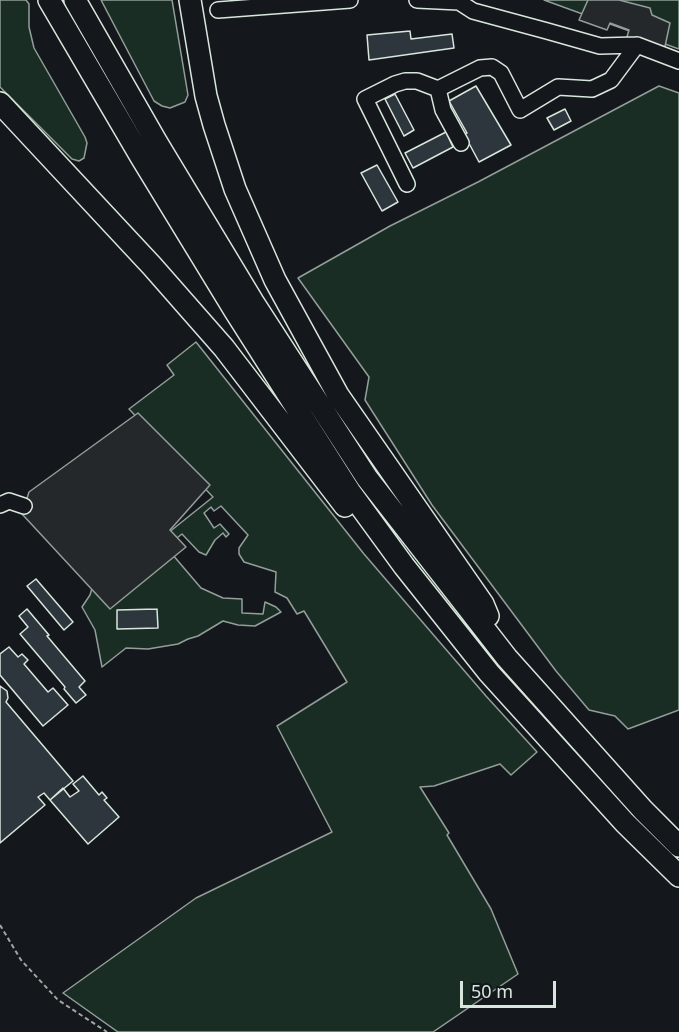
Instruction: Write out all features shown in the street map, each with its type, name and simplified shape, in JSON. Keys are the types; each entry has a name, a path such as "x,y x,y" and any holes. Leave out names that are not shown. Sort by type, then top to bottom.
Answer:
{"highway":[{"path":"49,0 235,311 350,492 404,566 489,673 625,823 679,876"},
{"path":"75,0 157,143 253,302 360,468 507,658 643,810 679,846"},
{"path":"190,0 206,96 214,125 235,189 275,280 338,395 483,604 507,658"},
{"path":"0,103 152,266 224,348 370,538 404,566"}],"street":[{"path":"218,10 350,0"},
{"path":"417,0 457,1 473,11 600,46 637,45 679,61"},
{"path":"406,184 365,99 405,81 417,81 438,89 480,68 492,67 501,73 520,110 558,87 592,89 611,80 637,45"},
{"path":"438,89 443,110 461,142"},
{"path":"0,505 9,501 24,506"}],"path":[{"path":"0,925 21,960 58,1000 107,1032"}],"green space":[{"path":"0,0 26,0 29,4 29,27 34,48 87,143 84,158 79,161 72,159 0,87"},
{"path":"101,0 172,0 188,95 185,102 170,108 154,101"},
{"path":"544,0 679,0 679,49"},
{"path":"659,86 679,93 679,710 628,729 615,716 589,710 556,671 432,505 365,400 369,377 298,278 390,226"},
{"path":"196,342 364,554 537,752 511,775 500,764 434,786 420,787 449,833 447,835 491,909 518,974 433,1032 118,1032 63,993 196,898 332,832 277,726 347,682 304,611 297,614 287,598 275,592 276,572 244,562 239,554 239,548 248,535 221,506 214,511 211,507 204,513 214,528 220,524 229,534 226,537 223,533 215,540 206,555 199,552 182,534 173,541 168,533 213,497 129,409 174,375 167,365"},
{"path":"172,554 201,588 223,598 242,599 242,613 263,614 265,602 281,612 255,626 223,621 198,636 178,644 148,649 126,648 102,667 95,630 82,607 90,595 95,578"}],"shaded area":[{"path":"588,0 619,0 650,8 652,15 670,23 664,51 626,40 629,30 610,23 607,30 579,20"},
{"path":"138,413 210,485 170,530 186,547 110,609 22,514 29,492"}],"building":[{"path":"410,31 411,39 452,34 454,48 369,60 367,35"},
{"path":"476,86 511,145 479,162 464,134 467,133 449,101"},
{"path":"395,94 414,130 404,136 385,99"},
{"path":"565,109 571,121 554,130 547,118"},
{"path":"446,132 453,147 413,168 405,153"},
{"path":"377,165 398,202 382,211 361,173"},
{"path":"36,579 73,622 64,630 27,586"},
{"path":"27,609 85,681 79,687 86,695 76,703 20,634 28,627 19,616"},
{"path":"157,609 158,628 117,629 117,610"},
{"path":"9,647 18,657 22,654 28,660 24,664 48,692 53,688 68,705 43,726 0,675 0,654"},
{"path":"0,686 7,691 6,702 73,781 50,800 44,793 38,797 45,805 0,843"},
{"path":"83,776 99,795 102,792 107,798 104,800 119,817 88,844 50,800 63,788 70,797 79,791 73,784"}]}
